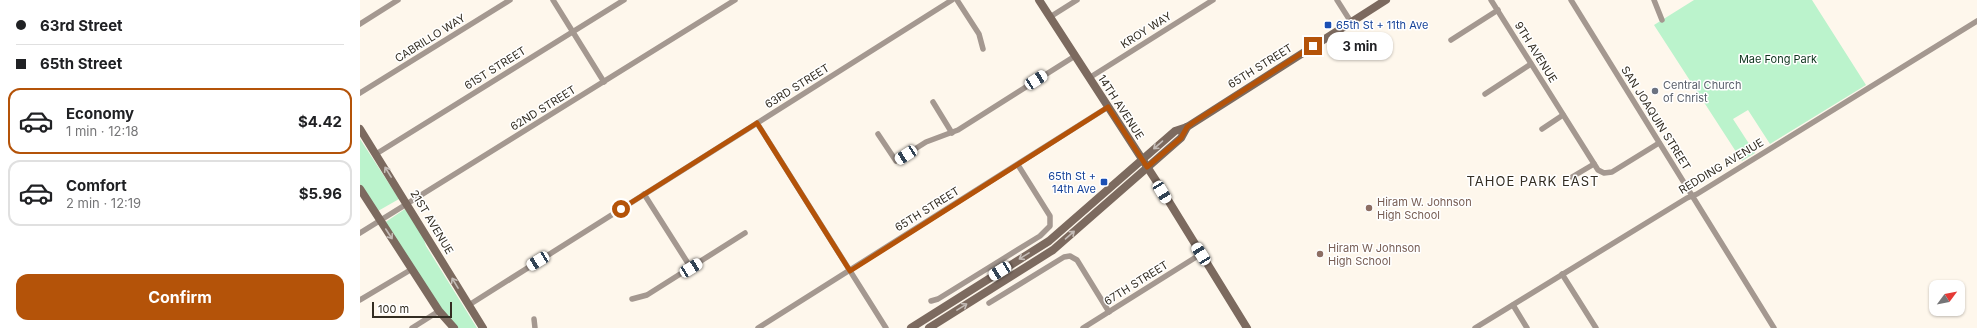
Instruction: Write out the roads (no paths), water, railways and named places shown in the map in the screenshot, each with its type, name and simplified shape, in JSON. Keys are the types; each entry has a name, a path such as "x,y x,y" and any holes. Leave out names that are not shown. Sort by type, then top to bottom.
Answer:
{"main road":[{"name":"14TH AVENUE","path":"1039,0 1142,159 1247,328"},
{"name":"65TH STREET","path":"911,328 1049,241 1175,131 1187,127 1386,0"},
{"name":"65TH STREET","path":"929,328 1053,250 1181,138 1187,127"},
{"name":"21ST AVENUE","path":"360,129 408,204 483,328"},
{"path":"360,189 439,311 454,328"}],"street":[{"path":"360,24 398,0"},
{"name":"CABRILLO WAY","path":"360,93 510,0"},
{"path":"553,0 604,82"},
{"name":"61ST STREET","path":"376,154 624,0"},
{"name":"62ND STREET","path":"360,233 736,0"},
{"name":"63RD STREET","path":"469,304 952,0"},
{"path":"957,0 979,34 983,49"},
{"path":"1050,17 1077,0"},
{"name":"KROY WAY","path":"1089,78 1213,0"},
{"path":"1337,0 1351,22"},
{"name":"9TH AVENUE","path":"1491,0 1594,164"},
{"name":"SAN JOAQUIN STREET","path":"1571,0 1774,328"},
{"path":"1654,0 1662,20"},
{"path":"1451,40 1498,10"},
{"name":"REDDING AVENUE","path":"1474,328 1977,21"},
{"path":"878,134 896,161 926,142 952,133 1075,56"},
{"path":"1485,94 1531,64"},
{"path":"933,102 952,133"},
{"name":"65TH STREET","path":"758,328 1108,107"},
{"path":"1542,128 1563,115"},
{"path":"757,123 886,328"},
{"path":"1572,177 1594,164 1600,172 1608,173 1659,143"},
{"path":"931,301 938,299 1040,236 1050,226 1050,216 1018,165"},
{"path":"644,194 691,268"},
{"path":"632,299 646,295 745,233"},
{"name":"67TH STREET","path":"1083,328 1201,254"},
{"path":"989,303 1060,259 1070,256 1077,260 1109,312"},
{"path":"360,300 412,269"},
{"path":"1562,274 1596,328"},
{"path":"1513,305 1527,328"},
{"path":"412,328 439,311"},
{"path":"534,319 535,328"}],"place":[{"name":"65th St + 11th Ave","path":"1328,25"},
{"name":"Central Church of Christ","path":"1655,91"},
{"name":"65th St + 14th Ave","path":"1104,182"},
{"name":"Hiram W. Johnson High School","path":"1369,208"},
{"name":"Hiram W Johnson High School","path":"1320,254"}],"district":[{"name":"TAHOE PARK EAST","path":"1533,181"}],"park label":[{"name":"Mae Fong Park","path":"1778,59"}]}
